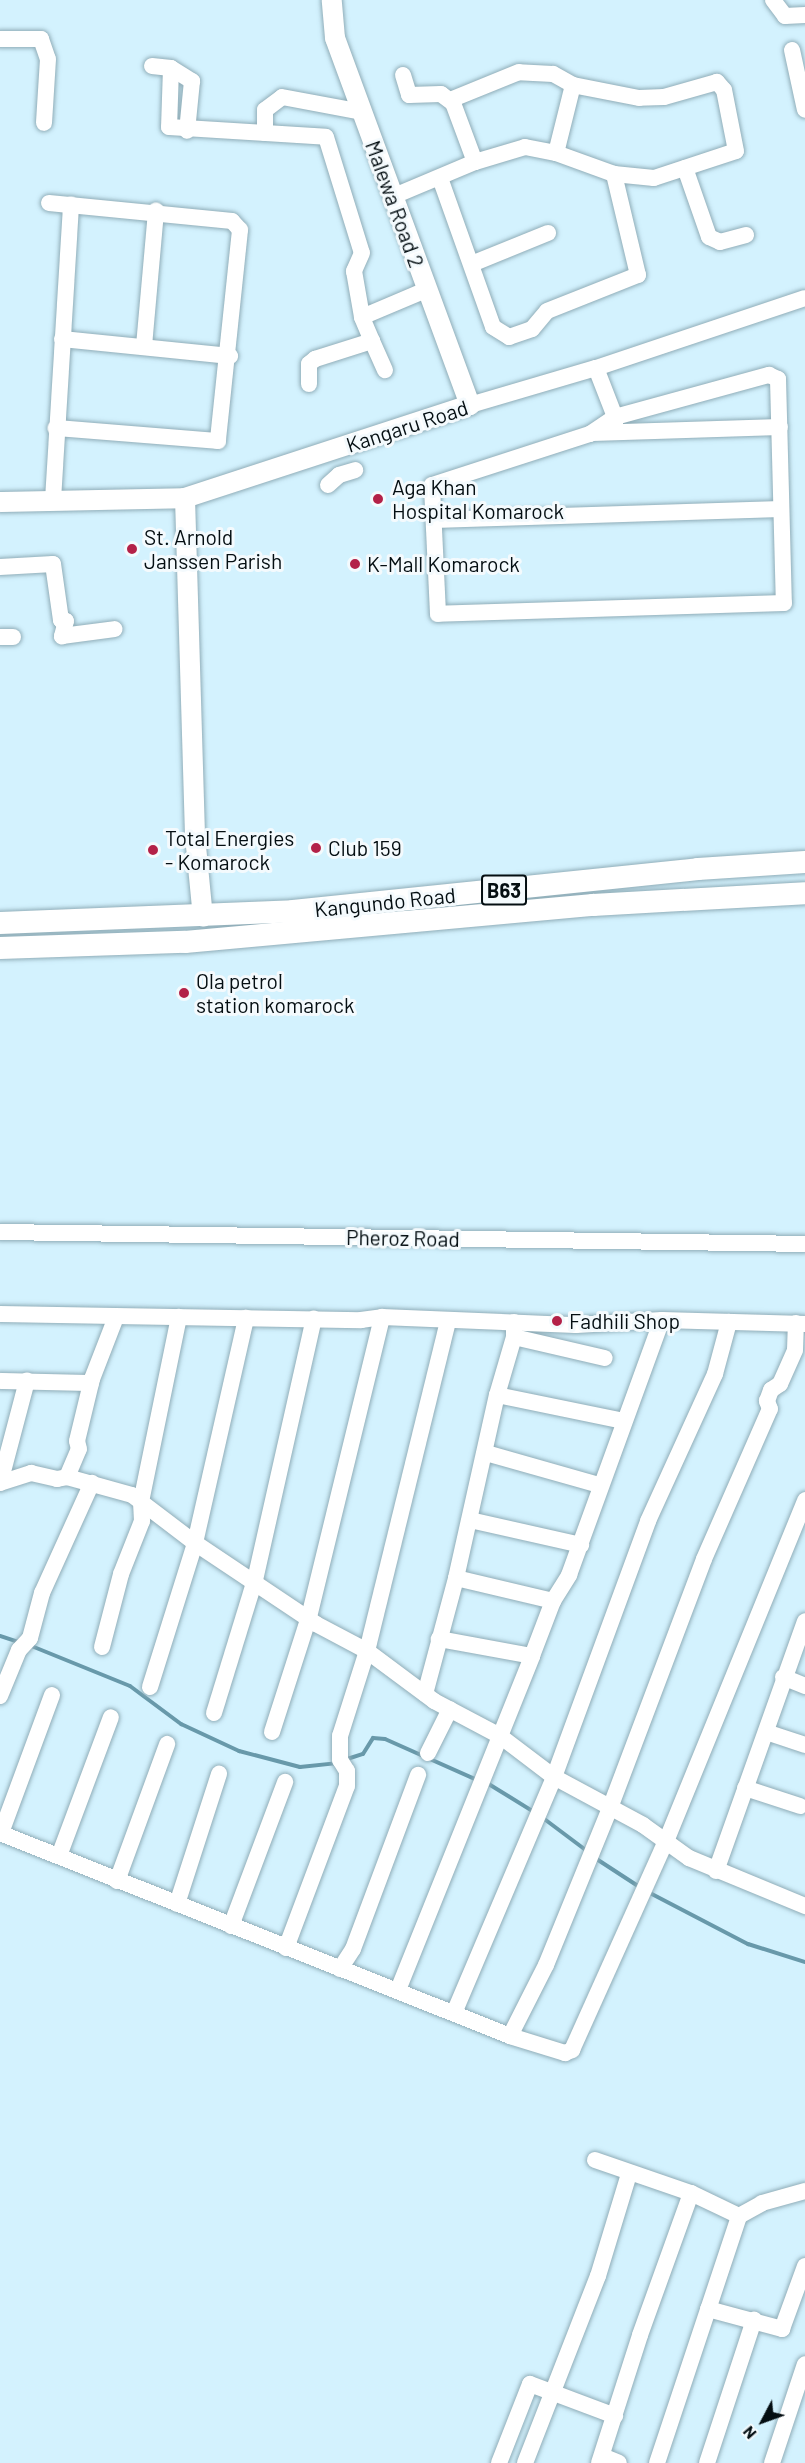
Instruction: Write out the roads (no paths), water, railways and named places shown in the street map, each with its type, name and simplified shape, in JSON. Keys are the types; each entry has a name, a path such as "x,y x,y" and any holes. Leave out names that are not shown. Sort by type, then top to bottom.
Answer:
{"highway":[{"name":"Kangundo Road","path":"0,923 203,917 698,869 805,862"},
{"name":"Kangundo Road","path":"0,948 185,942 592,905 805,893"}],"main road":[{"name":"Malewa Road 2","path":"332,0 335,38 470,405"},
{"name":"Kangaru Road","path":"0,502 185,498 470,405"},
{"path":"185,498 195,836 203,917"}],"street":[{"path":"773,0 785,16 805,15"},
{"path":"0,39 41,39 48,59 44,123"},
{"path":"792,50 801,69 805,110"},
{"path":"152,66 171,68 189,77 193,85 187,131"},
{"path":"171,68 167,123 174,129 326,137 362,253 354,272 362,317 385,370"},
{"path":"394,196 475,162 525,147 556,153 614,174 654,178 736,151 722,85 708,82 664,97 639,98 573,85 553,74 519,72 450,100"},
{"path":"403,75 410,95 441,94 450,100 475,162"},
{"path":"556,153 573,85"},
{"path":"265,132 265,110 282,97 362,112"},
{"path":"685,168 710,237 720,242 746,235"},
{"path":"440,178 474,263 493,327 504,337 532,329 548,311 635,279 637,267 614,174"},
{"path":"49,203 156,212 238,225 230,356 218,441 56,428"},
{"path":"53,500 70,205"},
{"path":"144,346 156,212"},
{"path":"474,263 548,232"},
{"path":"362,317 426,290"},
{"name":"Kangaru Road","path":"470,405 596,368 805,298"},
{"path":"62,339 230,356"},
{"path":"309,384 309,364 315,359 372,341"},
{"path":"596,368 615,424"},
{"path":"771,374 778,379 780,427 784,603 440,615 432,485 771,374"},
{"path":"615,424 780,427"},
{"path":"328,485 339,475 355,470"},
{"path":"434,520 781,509"},
{"path":"0,567 53,564 61,620 66,621 62,636 115,629"},
{"name":"Pheroz Road","path":"0,1232 805,1244"},
{"path":"0,1314 314,1319 382,1317 514,1330 605,1358"},
{"path":"67,1477 79,1449 77,1441 91,1383 116,1317"},
{"path":"102,1647 121,1574 142,1521 141,1502 179,1317"},
{"path":"272,1732 309,1617 382,1317"},
{"path":"150,1687 195,1543 246,1318"},
{"path":"214,1713 255,1580 314,1319"},
{"path":"510,2036 546,1965 610,1808 704,1559 770,1409 767,1401 771,1390 780,1384 795,1350 801,1323 662,1320 514,1330"},
{"path":"398,1990 553,1601 569,1575 581,1545 599,1485 662,1320"},
{"path":"286,1948 347,1786 341,1762 340,1736 367,1652 448,1322"},
{"path":"454,2013 554,1777 648,1521 715,1374 729,1322"},
{"path":"425,1694 456,1578 514,1330"},
{"path":"0,1380 91,1383"},
{"path":"0,1483 27,1381"},
{"path":"497,1395 624,1420"},
{"path":"486,1453 599,1485"},
{"path":"0,1483 31,1473 57,1479 67,1477 132,1495 195,1543 367,1652 425,1694 500,1736 554,1777 667,1839 689,1858 805,1906"},
{"path":"0,1696 24,1644 42,1593 92,1483"},
{"path":"52,1695 1,1833 510,2036 559,2053 572,2050 667,1839 805,1500"},
{"path":"470,1520 581,1545"},
{"path":"456,1578 553,1601"},
{"path":"716,1871 766,1732 783,1677 805,1623"},
{"path":"439,1639 531,1656"},
{"path":"783,1677 805,1686"},
{"path":"428,1753 450,1709"},
{"path":"59,1856 111,1717"},
{"path":"766,1732 805,1746"},
{"path":"117,1881 167,1744"},
{"path":"177,1904 219,1774"},
{"path":"340,1969 353,1949 418,1776"},
{"path":"231,1926 285,1782"},
{"path":"745,1788 800,1806"},
{"path":"595,2160 629,2174 691,2193 739,2216"},
{"path":"525,2463 555,2391 571,2339 598,2276 629,2174"},
{"path":"657,2463 739,2216 762,2203 805,2191"},
{"path":"619,2463 601,2460 691,2193"},
{"path":"708,2309 782,2329 799,2301 805,2266"},
{"path":"707,2463 754,2320"},
{"path":"772,2463 805,2364"},
{"path":"499,2463 530,2384 555,2391 615,2416"}],"waterway":[{"path":"0,1636 18,1642"},
{"path":"29,1645 130,1686 181,1724 239,1751 300,1767 337,1763"},
{"path":"344,1760 363,1754 373,1738 385,1739 477,1780"},
{"path":"487,1783 534,1812"},
{"path":"543,1818 587,1851"},
{"path":"595,1858 641,1888"},
{"path":"648,1892 748,1944 805,1962"}],"place":[{"name":"Aga Khan Hospital Komarock","path":"378,499"},
{"name":"St. Arnold Janssen Parish","path":"132,549"},
{"name":"K-Mall Komarock","path":"355,564"},
{"name":"Club 159","path":"316,848"},
{"name":"Total Energies - Komarock","path":"153,850"},
{"name":"Ola petrol station komarock","path":"184,993"},
{"name":"Fadhili Shop","path":"557,1321"}]}
